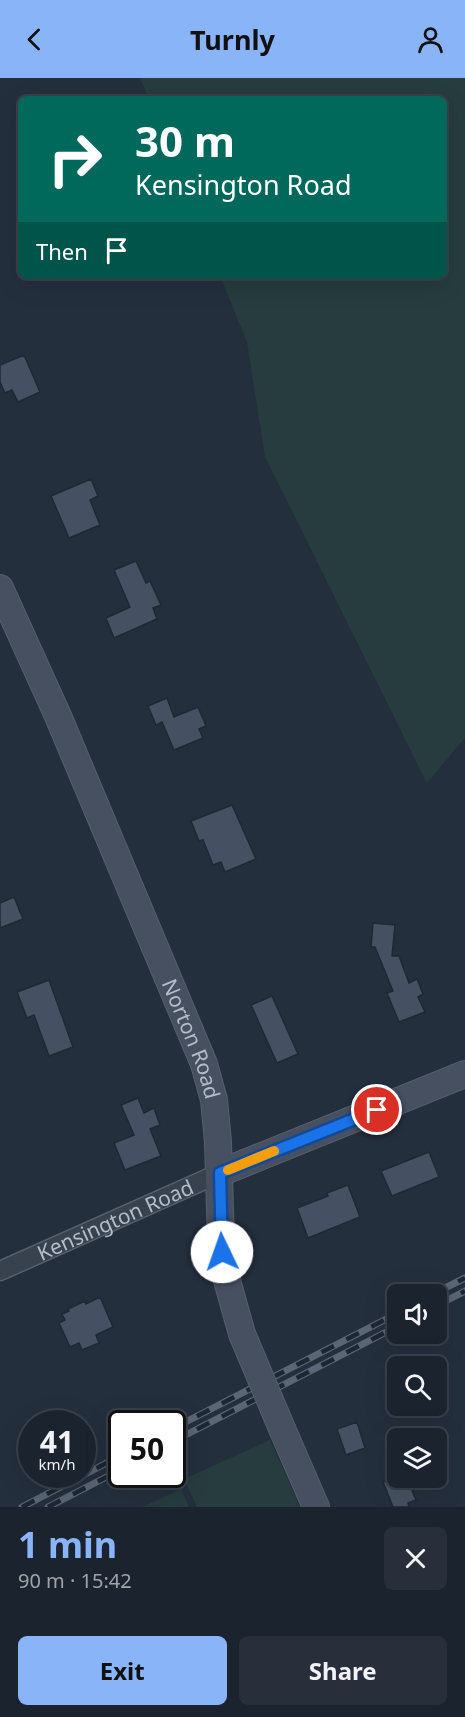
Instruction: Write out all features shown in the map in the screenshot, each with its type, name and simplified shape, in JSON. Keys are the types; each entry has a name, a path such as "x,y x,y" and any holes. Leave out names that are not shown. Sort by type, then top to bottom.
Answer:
{"main road":[{"name":"Norton Road","path":"0,588 76,757 204,1064 214,1100 220,1173 221,1243 230,1296 242,1334 316,1507"},
{"name":"Kensington Road","path":"220,1173 465,1074"}],"street":[{"name":"Kensington Road","path":"0,1271 220,1173"}],"green space":[{"path":"140,78 465,78 465,738 427,783 265,457 247,342 221,279 447,279 447,96 148,96"},
{"path":"270,1440 300,1507 197,1507 186,1483 186,1478"},
{"path":"181,1489 189,1507 142,1507"}],"building":[{"path":"24,355 40,392 18,402 12,390 5,393 0,382 0,365"},
{"path":"91,479 98,496 90,500 100,525 69,538 51,496"},
{"path":"136,561 146,583 150,581 161,605 153,608 157,619 114,638 106,618 130,607 114,570"},
{"path":"167,698 174,717 198,707 206,726 199,729 203,738 174,750 162,722 156,725 148,706"},
{"path":"232,805 256,859 225,872 221,862 213,865 203,840 199,841 191,821"},
{"path":"14,897 23,919 0,928 0,903"},
{"path":"373,923 395,925 392,956 399,956 409,983 417,979 423,994 418,997 425,1012 399,1022 387,993 393,991 375,947 371,947"},
{"path":"49,980 73,1047 49,1056 34,1015 27,1018 17,992"},
{"path":"272,996 298,1054 277,1063 251,1005"},
{"path":"138,1098 144,1113 154,1108 160,1125 150,1129 161,1156 125,1170 114,1143 134,1135 121,1105"},
{"path":"429,1152 439,1177 392,1196 381,1171"},
{"path":"348,1185 360,1217 308,1238 297,1208 328,1196 327,1193"},
{"path":"100,1297 113,1327 96,1335 99,1343 82,1350 79,1343 70,1347 59,1323 65,1320 62,1314 85,1301 86,1304"},
{"path":"357,1422 365,1448 346,1455 337,1429"},
{"path":"387,1480 387,1488 411,1488 416,1500 408,1503 409,1507 393,1507 383,1482"}],"railway":[{"path":"447,1287 465,1278"},
{"path":"447,1300 465,1291"},
{"path":"186,1422 387,1319"},
{"path":"186,1435 387,1332"},
{"path":"22,1507 108,1462"},
{"path":"48,1507 108,1476"}],"slow traffic":[{"path":"228,1170 274,1151"}],"route":[{"path":"222,1252 220,1173 377,1110"}]}
